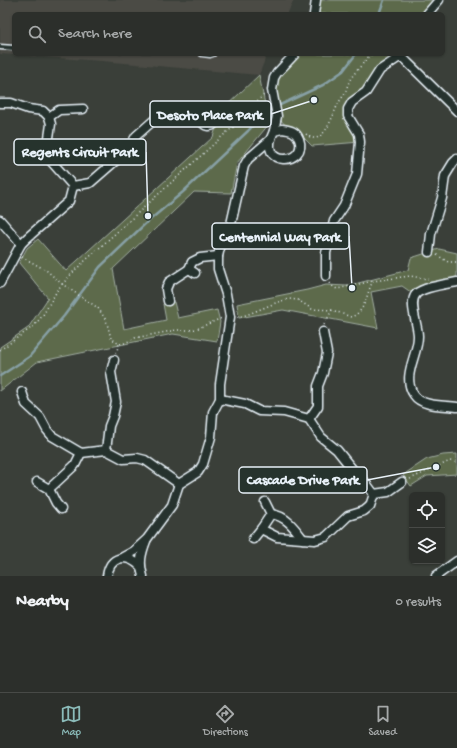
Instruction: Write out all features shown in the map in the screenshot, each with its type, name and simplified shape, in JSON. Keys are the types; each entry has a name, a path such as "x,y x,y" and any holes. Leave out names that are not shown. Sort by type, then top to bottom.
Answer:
{"street":[{"path":"314,12 316,0"},
{"path":"429,12 439,0"},
{"path":"255,154 268,155 284,160 291,159 298,153 300,143 297,135 290,130 276,113 269,97 274,78 293,56"},
{"path":"326,276 326,253 334,221 344,206 357,174 360,142 359,134 348,116 348,109 352,102 366,92 380,70 403,56 457,110"},
{"path":"0,103 11,103 28,110 43,111 49,117 51,124 47,151 48,156 74,186"},
{"path":"49,117 59,110 83,109"},
{"path":"74,186 90,183 129,149 136,136 162,113 172,110 182,110 202,115"},
{"path":"101,576 107,572 116,560 134,551 147,539 172,505 179,484 198,472 203,464 211,437 213,412 220,399 220,384 230,317 226,294 218,269 218,256 220,248 229,233 244,166 248,159 270,140 274,131 276,113"},
{"path":"274,131 282,129 290,130"},
{"path":"270,140 270,150 276,157"},
{"path":"429,252 431,234 442,198 445,176 457,159"},
{"path":"0,283 21,244 69,201 74,186"},
{"path":"0,220 21,244"},
{"path":"168,301 166,289 169,282 192,271 192,262 200,258 218,256"},
{"path":"457,282 420,290 415,295 413,304 418,336 416,350 410,368 409,387 414,397 424,402 457,407"},
{"path":"309,419 318,406 318,386 323,373 327,353 323,332"},
{"path":"106,450 109,426 116,402 111,372 114,360"},
{"path":"22,392 26,404 40,418 46,430 52,436 81,453 106,450 123,459 137,458 145,460 179,484"},
{"path":"220,399 245,404 259,411 284,412 309,419 321,437 337,450 374,494"},
{"path":"50,489 75,465 81,453"},
{"path":"37,482 50,489 56,503 61,509"},
{"path":"374,494 388,492 402,482"},
{"path":"261,529 277,537 315,540 326,537 348,516 364,511 370,506 374,494"},
{"path":"264,502 271,514"},
{"path":"271,514 279,515 293,525 303,539"},
{"path":"252,539 271,514"},
{"path":"143,576 140,566 143,549 147,539"},
{"path":"123,557 134,560 140,566"},
{"path":"436,576 457,561"}],"lane":[{"path":"0,47 12,48"}],"path":[{"path":"305,133 310,137 316,138 321,136 328,127 338,104 346,92 350,79 369,56"},
{"path":"0,350 34,326 43,315 62,284 75,270 251,112 259,99 265,95 269,97"},
{"path":"429,252 440,256 448,262 457,262"},
{"path":"16,254 46,270 62,284 98,308 106,320 111,338 119,344 135,338 176,330 189,330 220,319 246,315 289,299 298,300 312,309 332,310 351,317 357,315 361,311 373,282"},
{"path":"326,276 332,286 337,289 410,276 430,280"},
{"path":"323,332 324,325 332,310"},
{"path":"402,482 450,462 457,462"}],"shaded area":[{"path":"0,0 294,0 288,12 12,12 12,55 0,54"},
{"path":"29,56 266,56 259,75"}],"green space":[{"path":"316,0 439,0 429,12 314,12"},
{"path":"293,56 400,56 389,63 348,109 360,142 312,146 300,134 290,130 277,116 273,97 277,73"},
{"path":"259,75 269,124 237,163 231,193 194,192 113,269 124,329 166,320 163,304 174,302 178,318 217,310 220,322 217,341 173,334 37,362 0,391 0,347 28,328 48,298 19,263 27,248 38,239 66,271 213,137 222,110"},
{"path":"439,249 457,253 457,282 415,295 402,286 371,292 378,328 283,310 239,318 237,304 326,285 347,286 408,270 411,258"},
{"path":"457,454 457,474 427,476 411,486 403,475 427,459 443,455"}],"waterway":[{"path":"380,12 384,0"},
{"path":"0,376 29,357 64,316 100,267 145,224 183,192 248,131 265,112 323,85 343,71 354,56"}],"place":[{"name":"Desoto Place Park","path":"314,100"},
{"name":"Regents Circuit Park","path":"148,216"},
{"name":"Centennial Way Park","path":"352,288"},
{"name":"Cascade Drive Park","path":"436,467"}]}
